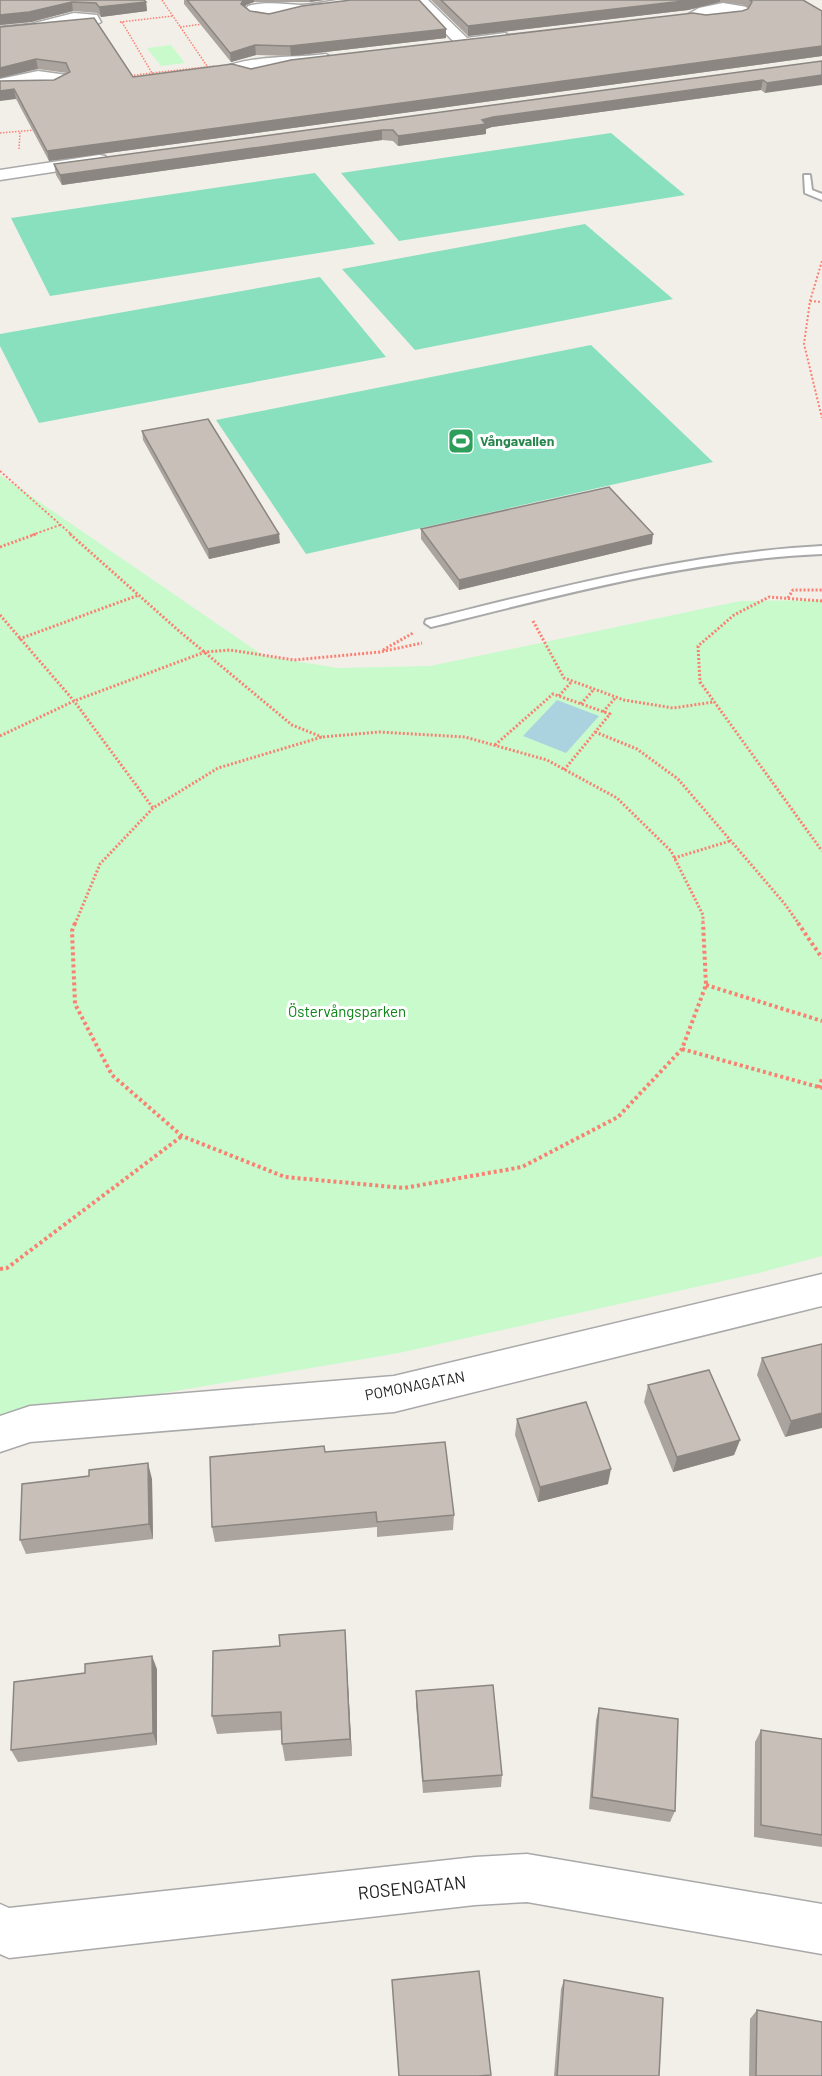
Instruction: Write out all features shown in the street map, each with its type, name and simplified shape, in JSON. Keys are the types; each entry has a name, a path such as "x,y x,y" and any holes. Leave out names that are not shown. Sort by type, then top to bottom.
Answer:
{"street":[{"path":"256,16 251,13 253,9 283,6 300,9 376,0"},
{"path":"420,0 463,43"},
{"path":"0,31 62,27 94,22"},
{"path":"440,46 520,36"},
{"path":"236,68 251,72 291,63 337,58"},
{"path":"3,84 25,86 61,81"},
{"path":"0,175 112,159"},
{"name":"POMONAGATAN","path":"0,1434 30,1424 394,1394 822,1290"},
{"name":"ROSENGATAN","path":"0,1929 9,1933 475,1881 527,1878 822,1929"}],"lane":[{"path":"807,177 808,191 822,197"},
{"path":"431,623 713,558 778,551 822,550"}],"path":[{"path":"162,0 207,66"},
{"path":"94,22 122,22 173,16"},
{"path":"180,27 256,16"},
{"path":"122,22 158,83"},
{"path":"61,81 207,66 236,68"},
{"path":"0,133 44,129"},
{"path":"822,261 810,301 804,344 822,418"},
{"path":"810,301 822,302"},
{"path":"0,471 138,595 292,725 322,737"},
{"path":"0,547 60,525"},
{"path":"787,598 793,590 818,588 822,590"},
{"path":"19,639 138,595"},
{"path":"822,601 769,597 734,615 698,646 700,682 822,851"},
{"path":"0,615 74,702 153,808"},
{"path":"533,621 564,678 616,697 673,708 714,702"},
{"path":"0,736 74,702 205,652 230,650 294,660 380,652 431,623"},
{"path":"559,696 572,681"},
{"path":"582,704 594,689"},
{"path":"494,746 553,694 610,714 564,770"},
{"path":"603,712 616,697"},
{"path":"379,732 465,737 494,746 547,760 617,798 671,851 703,915 706,985 682,1049 618,1117 522,1167 404,1188 285,1177 182,1136 112,1075 75,1004 72,931 100,864 153,808 218,768 322,737 379,732"},
{"path":"595,732 637,749 678,779 784,903 822,958"},
{"path":"674,858 730,841"},
{"path":"706,985 822,1021"},
{"path":"682,1049 821,1088 822,1079"},
{"path":"0,1269 7,1268 182,1136"}],"green space":[{"path":"171,45 185,63 161,66 147,48"},
{"path":"611,133 685,195 399,241 341,173"},
{"path":"315,173 375,244 50,296 11,218"},
{"path":"585,224 673,299 415,350 342,269"},
{"path":"320,277 386,357 39,423 0,346 0,334"},
{"name":"Vångavallen","path":"591,345 713,462 306,554 216,420"},
{"name":"Östervångsparken","path":"0,475 264,656 338,668 430,666 740,601 822,600 822,1256 759,1273 399,1353 0,1421"}],"water":[{"path":"557,700 599,716 566,753 523,736"}],"building":[{"path":"0,0 144,0 146,2 99,7 96,3 72,2 29,12 0,15"},
{"path":"187,0 243,0 241,4 250,11 269,14 302,6 351,0 419,0 446,29 290,46 255,45 230,53"},
{"path":"441,0 692,0 468,26"},
{"path":"750,0 803,0 822,11 822,46 47,151 14,89 0,91 0,81 54,80 70,72 66,63 36,59 0,68 0,27 94,18 133,77 232,64 251,69 291,60 693,13 706,15 742,11 748,9 752,2"},
{"path":"822,61 822,75 767,83 763,80 493,117 482,120 486,124 398,136 393,130 382,130 60,175 54,164"},
{"path":"208,419 279,534 208,549 142,431"},
{"path":"609,487 653,534 459,580 421,529"},
{"path":"822,1344 822,1413 791,1421 762,1358"},
{"path":"709,1370 740,1440 677,1457 648,1385"},
{"path":"586,1402 611,1469 540,1487 517,1419"},
{"path":"445,1442 454,1515 377,1522 376,1512 212,1527 210,1457 324,1446 325,1452"},
{"path":"148,1463 149,1524 20,1540 22,1484 89,1476 89,1470"},
{"path":"345,1630 350,1739 282,1744 281,1712 212,1716 213,1651 280,1646 279,1635"},
{"path":"152,1656 153,1733 11,1750 14,1682 85,1673 85,1664"},
{"path":"493,1685 502,1775 423,1781 416,1691"},
{"path":"599,1708 678,1719 675,1811 592,1797"},
{"path":"761,1730 822,1739 822,1835 761,1825"},
{"path":"479,1971 491,2075 399,2076 392,1980"},
{"path":"564,1980 663,1998 659,2076 557,2076"},
{"path":"757,2010 822,2022 822,2076 756,2076"}],"place":[{"name":"Vångavallen","path":"461,441"}]}
